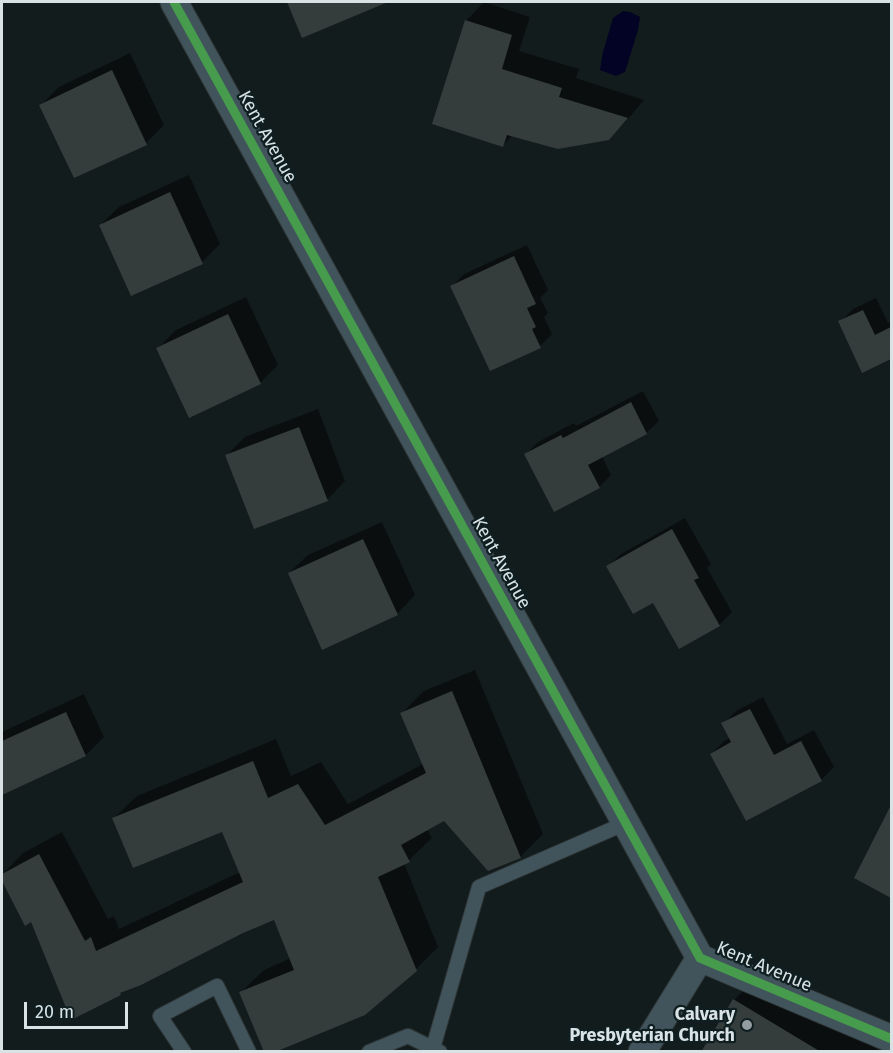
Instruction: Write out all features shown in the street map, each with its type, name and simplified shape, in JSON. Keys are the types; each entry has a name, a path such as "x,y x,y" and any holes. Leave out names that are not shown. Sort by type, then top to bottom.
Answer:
{"street":[{"name":"Kent Avenue","path":"174,2 700,958 891,1039"},
{"path":"642,1052 700,958"}],"lane":[{"path":"369,1052 408,1036 436,1050 479,887 626,823"},
{"path":"184,1052 160,1016 217,986 249,1052"}],"water":[{"path":"623,11 640,17 625,72 616,76 600,70 613,18"}],"building":[{"path":"287,2 388,2 302,38"},
{"path":"465,20 512,35 502,69 562,88 559,97 628,118 609,140 558,149 507,135 503,147 432,124"},
{"path":"112,70 147,145 74,178 39,105"},
{"path":"170,192 203,264 131,296 99,225"},
{"path":"514,256 536,304 527,308 536,327 532,329 541,348 490,371 450,286"},
{"path":"863,310 875,335 891,327 891,359 862,373 838,321"},
{"path":"228,314 261,384 189,418 156,348"},
{"path":"631,402 647,434 588,465 600,488 554,512 524,454 561,435 563,438"},
{"path":"299,427 328,501 254,529 225,455"},
{"path":"672,529 699,578 694,580 720,626 679,649 653,603 633,614 606,566"},
{"path":"363,539 398,615 322,650 288,573"},
{"path":"452,691 521,858 488,871 444,821 401,845 410,862 378,877 417,971 365,1015 275,1052 264,1052 239,992 294,970 274,920 120,993 121,995 71,1020 31,922 25,926 2,881 2,874 39,854 85,941 91,937 96,951 243,882 222,832 133,868 112,818 253,761 268,798 298,784 325,825 426,773 400,713"},
{"path":"750,709 774,755 801,741 822,781 746,821 710,754 731,742 721,723"},
{"path":"66,712 86,756 2,795 2,741"},
{"path":"891,805 891,898 854,878"},
{"name":"Calvary Presbyterian Church","path":"733,999 821,1052 701,1052"}],"cycle path":[{"path":"174,2 700,958 892,1039"}],"place":[{"name":"Calvary Presbyterian Church","path":"747,1025"}]}
